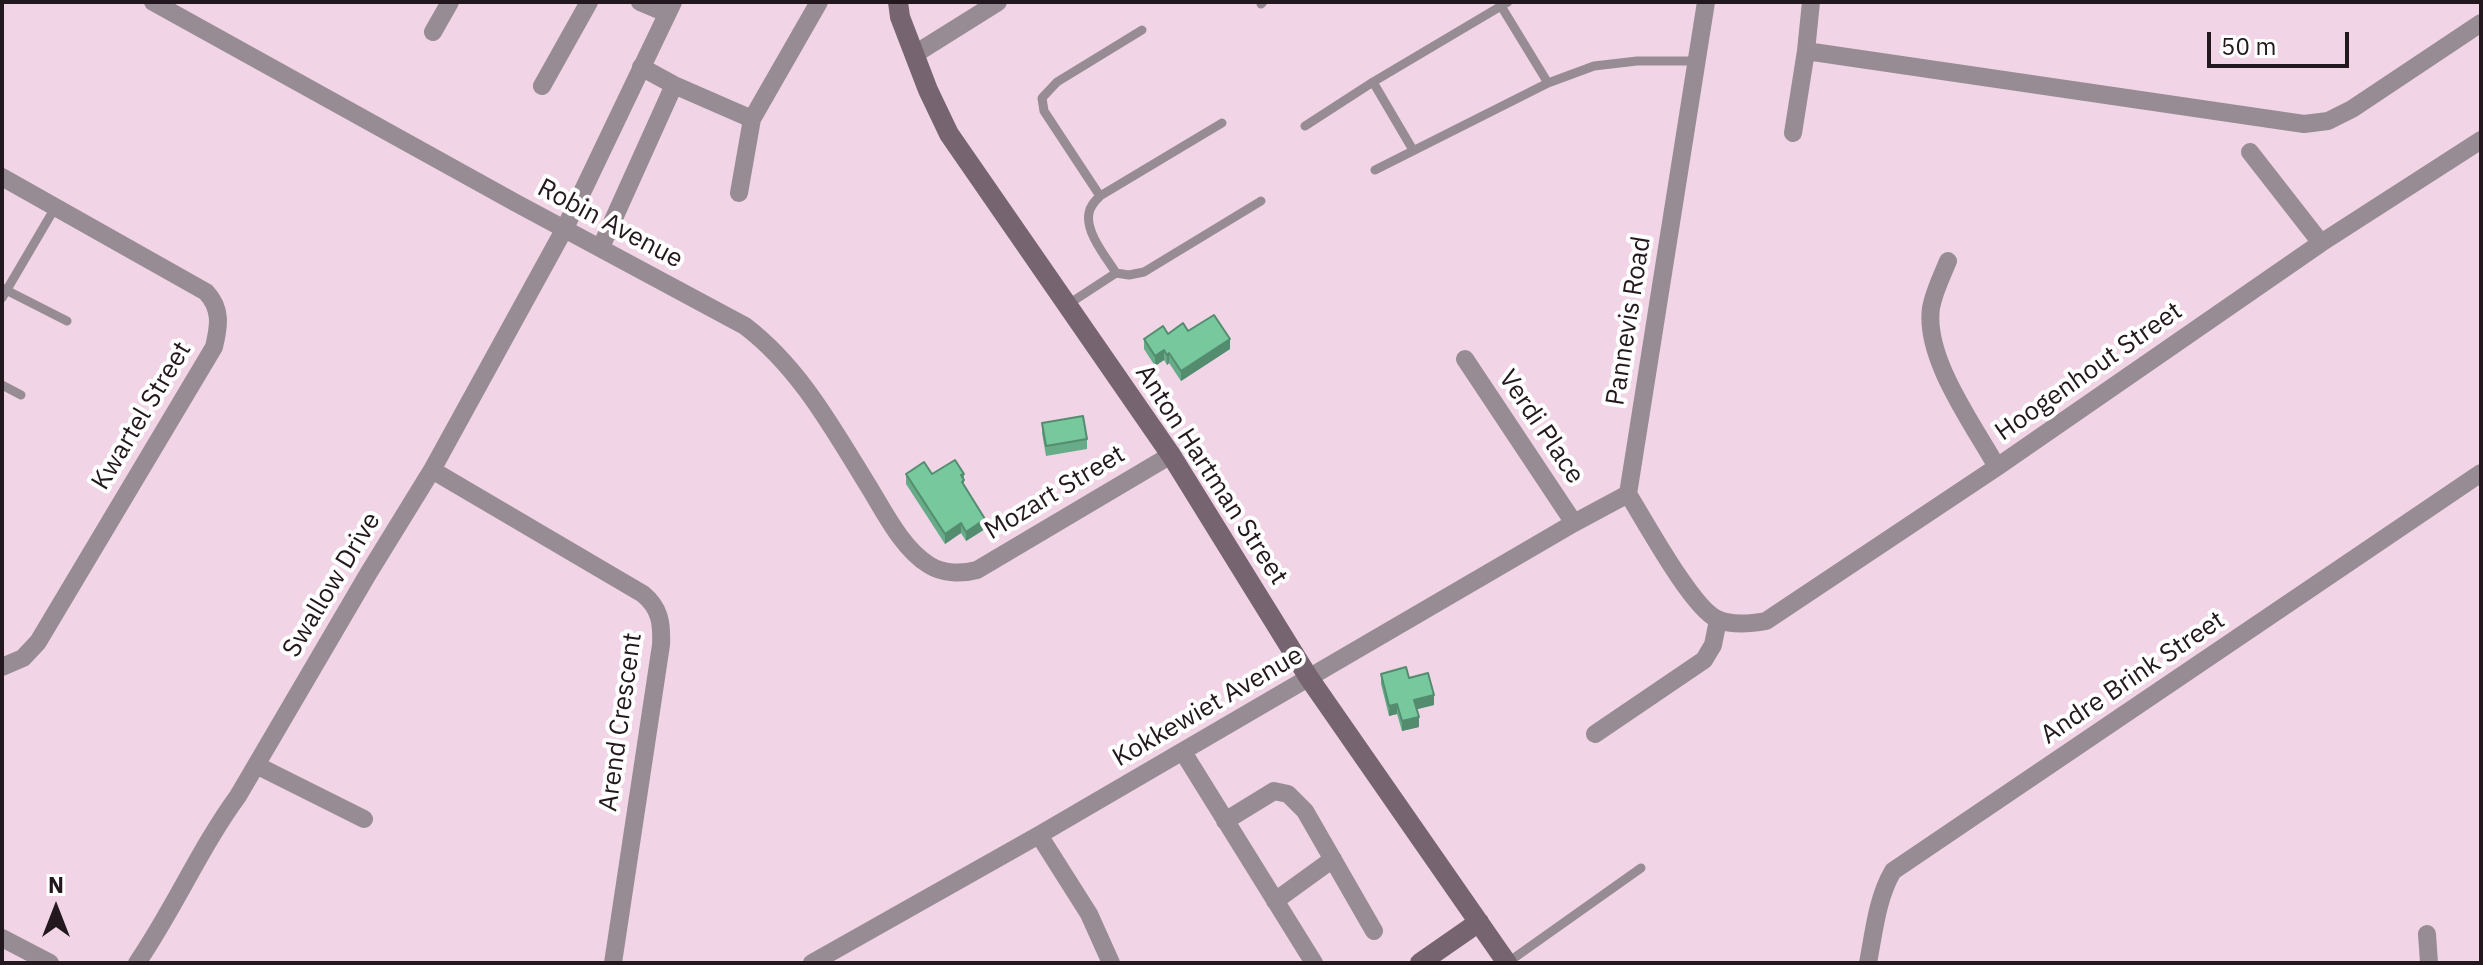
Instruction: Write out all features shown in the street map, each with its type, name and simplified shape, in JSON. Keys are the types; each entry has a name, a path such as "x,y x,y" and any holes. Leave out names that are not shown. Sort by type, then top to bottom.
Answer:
{"street":[{"name":"Robin Avenue","path":"153,2 745,326 769,344 805,387 901,536 927,564 965,573"},
{"path":"433,32 450,2"},
{"path":"542,86 589,2"},
{"path":"640,2 669,8"},
{"path":"739,193 752,119 819,2"},
{"name":"Anton Hartman Street","path":"898,2 900,17 935,108 949,134 1171,455 1309,678 1507,963"},
{"path":"915,54 998,2"},
{"name":"Pannevis Road","path":"1628,494 1706,2"},
{"path":"1793,133 1811,2"},
{"name":"Swallow Drive","path":"137,963 194,870 213,830 238,796 432,470 565,228 669,8"},
{"path":"1806,51 2304,124 2328,121 2352,109 2481,23"},
{"path":"641,67 752,119"},
{"path":"601,247 674,85"},
{"name":"Hoogenhout Street","path":"1718,620 1741,624 1766,621 1997,467 2321,243 2481,140"},
{"path":"2250,152 2321,243"},
{"name":"Kwartel Street","path":"2,177 206,292 214,301 219,328 214,347 38,642 23,658 2,667"},
{"path":"1948,261 1931,311 1935,346 1940,365 1997,467"},
{"name":"Verdi Place","path":"1465,359 1574,523"},
{"name":"Mozart Street","path":"965,573 977,570 1171,455"},
{"name":"Arend Crescent","path":"432,470 643,594 657,609 661,645 613,963"},
{"name":"Andre Brink Street","path":"1868,963 1884,887 1893,871 2481,473"},
{"path":"1595,734 1704,660 1713,645 1718,620 1692,596 1628,494"},
{"name":"Kokkewiet Avenue","path":"812,963 840,957 911,906 1628,494"},
{"path":"1183,752 1314,963"},
{"path":"256,765 364,819"},
{"path":"1225,821 1274,791 1288,794 1305,811 1374,931"},
{"path":"1039,835 1089,914 1111,963"},
{"path":"1275,901 1333,859"},
{"path":"1420,963 1479,922"},
{"path":"2427,934 2429,963"},
{"path":"2,938 50,963"}],"lane":[{"path":"1305,126 1504,4 1548,83"},
{"path":"1100,196 1044,111 1042,98 1057,82 1142,30"},
{"path":"1375,170 1548,83 1594,66 1697,61"},
{"path":"1373,82 1413,150"},
{"path":"1222,123 1100,196 1088,214 1091,230 1116,273 1139,274 1261,201"},
{"path":"56,206 4,292 67,321"},
{"path":"1067,305 1116,273"},
{"path":"2,385 21,395"},
{"path":"1507,963 1641,868"}],"building":[{"path":"1214,315 1230,339 1181,371 1169,353 1167,355 1164,350 1155,356 1144,339 1163,326 1168,334 1183,323 1188,331"},
{"path":"1083,416 1087,439 1046,446 1042,423"},
{"path":"955,460 964,474 961,475 962,482 985,519 966,532 961,523 945,534 906,474 924,462 932,474"},
{"path":"1406,667 1409,678 1428,673 1434,695 1414,700 1419,717 1402,721 1397,704 1389,706 1381,674"}]}
